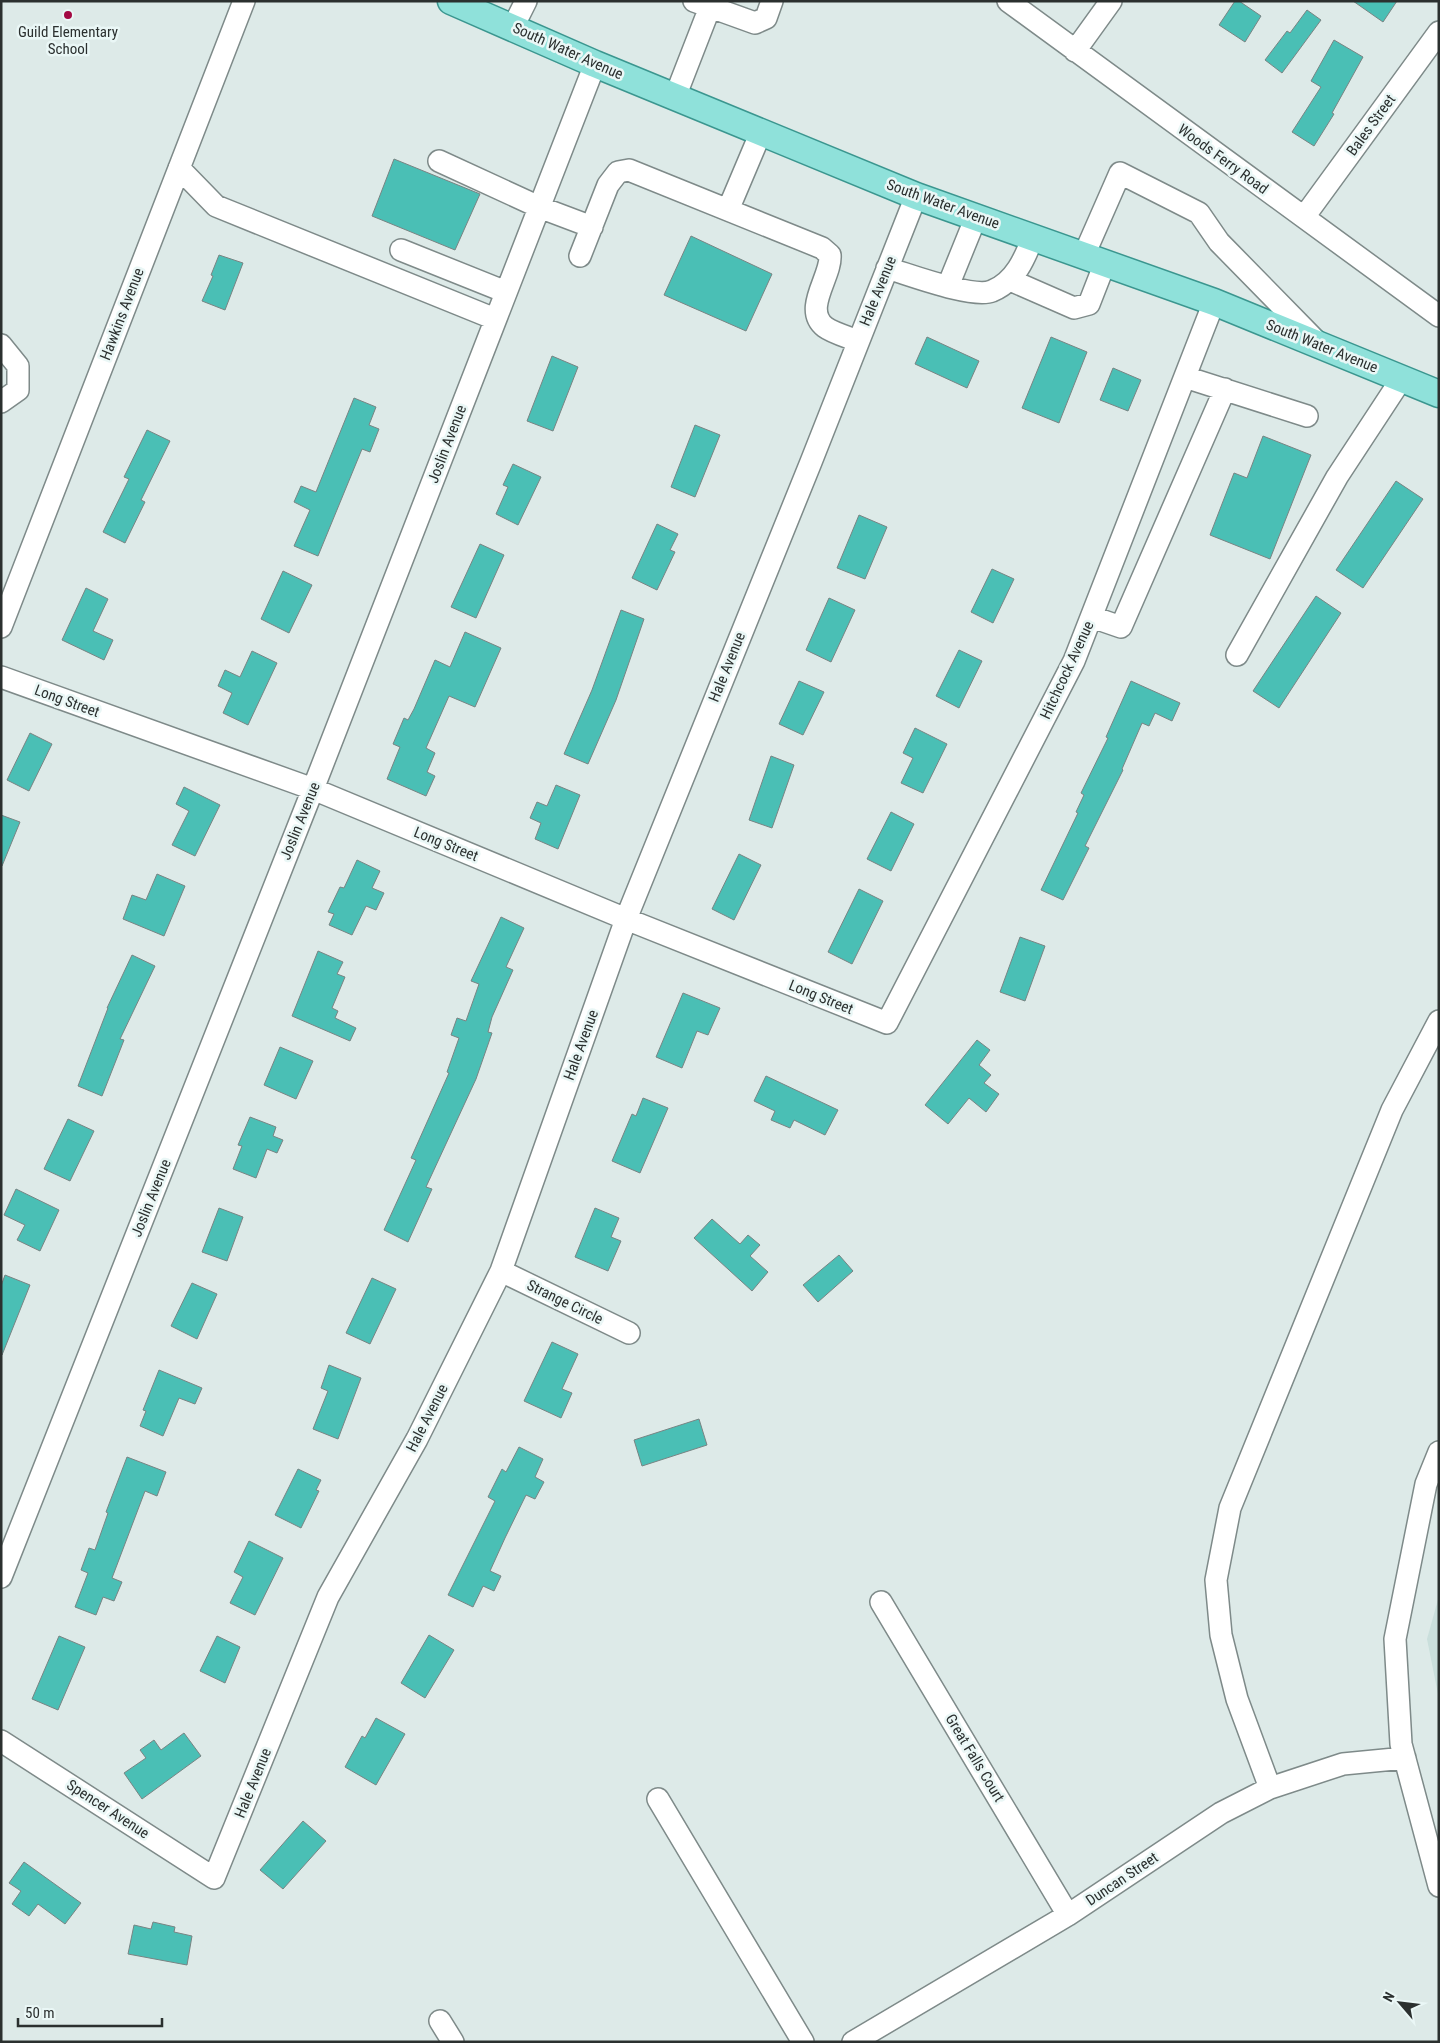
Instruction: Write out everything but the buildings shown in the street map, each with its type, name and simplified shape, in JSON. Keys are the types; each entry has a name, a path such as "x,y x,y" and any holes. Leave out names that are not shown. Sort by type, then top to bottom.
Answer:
{"main road":[{"name":"South Water Avenue","path":"451,1 595,64 916,196 1214,302 1439,394"}],"street":[{"name":"Hawkins Avenue","path":"1,627 244,1"},
{"path":"513,27 526,1"},
{"path":"676,97 702,4 755,23 766,18 772,1"},
{"name":"Woods Ferry Road","path":"1008,1 1439,316"},
{"path":"1075,51 1111,1"},
{"name":"Bales Street","path":"1304,218 1439,32"},
{"name":"Joslin Avenue","path":"1,1577 313,789 595,64"},
{"path":"728,210 761,132"},
{"path":"438,161 539,206 592,227"},
{"path":"179,168 216,206 495,319"},
{"path":"580,256 608,184 618,172 629,170 822,248 830,255 831,264 816,303 819,319 824,327 858,341"},
{"path":"1010,280 1074,308 1088,304 1094,259 1120,173 1199,213 1218,242 1319,344"},
{"name":"Hale Avenue","path":"214,1878 328,1597 417,1439 501,1271 626,919 811,462 916,196"},
{"path":"948,286 976,217"},
{"path":"887,268 973,292 991,292 1010,280 1024,260 1033,237"},
{"path":"401,250 506,292"},
{"name":"Hitchcock Avenue","path":"887,1023 1074,661 1214,302"},
{"path":"1,345 18,366 18,390 1,402"},
{"path":"1185,377 1307,416"},
{"path":"1238,655 1337,476 1402,378"},
{"path":"1092,617 1121,627 1225,389"},
{"name":"Long Street","path":"1,677 313,789 626,919 887,1023"},
{"path":"1270,1788 1237,1699 1221,1636 1216,1580 1230,1508 1392,1110 1439,1022"},
{"name":"Strange Circle","path":"501,1271 629,1333"},
{"path":"1437,1463 1426,1484 1394,1639 1401,1744 1439,1886"},
{"name":"Great Falls Court","path":"881,1602 1068,1915"},
{"name":"Spencer Avenue","path":"1,1740 214,1878"},
{"name":"Duncan Street","path":"853,2042 1068,1915 1221,1813 1270,1788 1343,1764 1405,1758"},
{"path":"658,1799 803,2042"},
{"path":"440,2021 453,2042"}],"shaded area":[{"path":"1439,1596 1439,1699 1427,1639"}],"place":[{"name":"Guild Elementary School","path":"68,15"}]}
